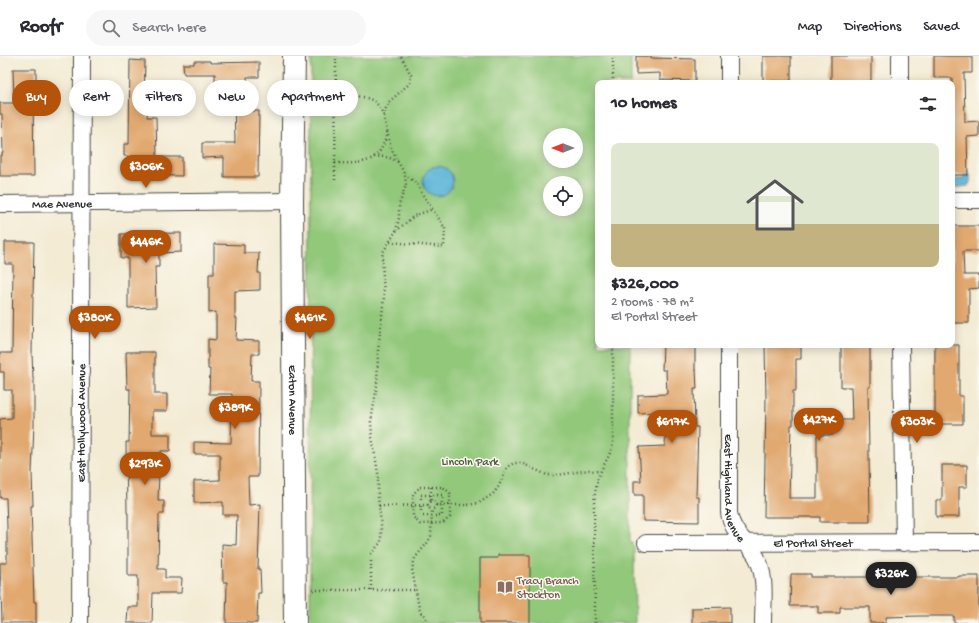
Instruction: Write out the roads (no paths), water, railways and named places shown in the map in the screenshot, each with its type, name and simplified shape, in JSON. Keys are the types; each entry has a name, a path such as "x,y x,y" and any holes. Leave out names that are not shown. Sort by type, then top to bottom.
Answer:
{"street":[{"name":"East Hollywood Avenue","path":"80,623 82,56"},
{"name":"Eaton Avenue","path":"294,56 292,201 295,623"},
{"path":"729,56 729,80"},
{"path":"900,56 900,80"},
{"path":"955,200 979,200"},
{"name":"Mae Avenue","path":"0,204 292,201"},
{"name":"East Highland Avenue","path":"729,348 730,523 756,556 763,572 763,623"},
{"path":"901,348 904,543"},
{"name":"El Portal Street","path":"646,543 979,542"}],"water":[{"path":"438,166 449,170 453,181 449,192 438,196 427,192 423,181 427,170"},
{"path":"967,172 969,173 970,183 968,186 955,188 955,179 962,179"}],"place":[{"name":"Tracy Branch Stockton","path":"505,587"}],"park label":[{"name":"Lincoln Park","path":"470,461"}]}
